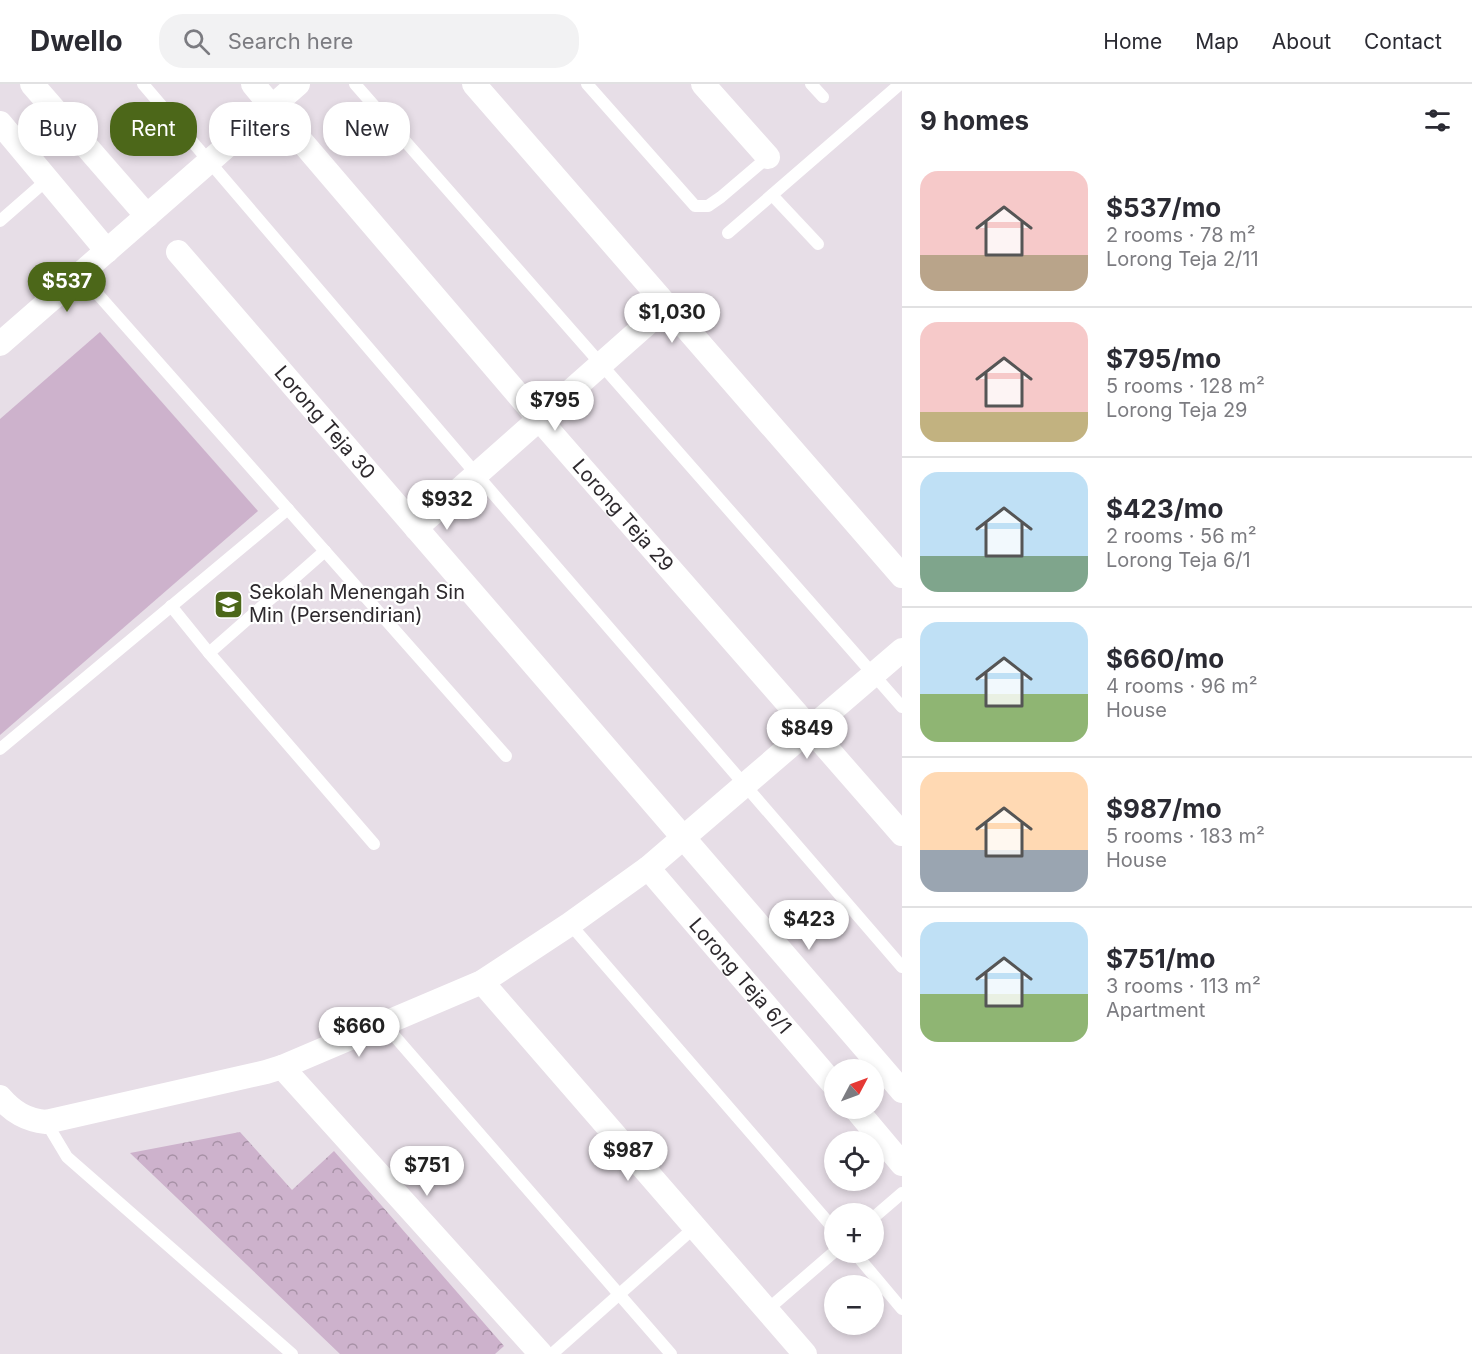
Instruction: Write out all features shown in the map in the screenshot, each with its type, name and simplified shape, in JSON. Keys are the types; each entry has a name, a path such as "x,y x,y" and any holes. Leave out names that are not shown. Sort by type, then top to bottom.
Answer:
{"street":[{"path":"32,84 147,216"},
{"path":"253,84 268,102"},
{"path":"278,102 298,84"},
{"path":"474,84 902,576"},
{"path":"703,84 768,157"},
{"path":"0,123 107,251"},
{"name":"Lorong Teja 29","path":"311,152 539,419 902,834"},
{"path":"0,344 216,156"},
{"name":"Lorong Teja 30","path":"178,252 902,1091"},
{"path":"416,528 667,306"},
{"path":"0,1098 21,1116 46,1122 282,1067 482,982 570,924 648,868 902,650"},
{"name":"Lorong Teja 6/1","path":"648,868 824,1072"},
{"path":"482,982 805,1354"},
{"path":"282,1067 541,1354"},
{"path":"864,1119 902,1164"}],"lane":[{"path":"143,84 477,476 902,967"},
{"path":"355,84 902,707"},
{"path":"587,84 695,206 708,206 768,157"},
{"path":"812,84 822,97"},
{"path":"728,233 900,84"},
{"path":"0,221 48,179"},
{"path":"772,195 818,244"},
{"path":"80,274 506,756"},
{"path":"0,749 288,509"},
{"path":"209,653 325,551"},
{"path":"171,606 374,844"},
{"path":"570,924 824,1217"},
{"path":"384,1024 671,1354"},
{"path":"46,1122 67,1157 292,1354"},
{"path":"884,1209 902,1193"},
{"path":"552,1354 695,1227"},
{"path":"767,1310 824,1261"},
{"path":"863,1263 902,1309"}],"green space":[{"path":"100,332 258,511 0,735 0,419"},
{"path":"240,1132 292,1190 334,1151 504,1346 495,1354 340,1354 130,1153"}],"place":[{"name":"Sekolah Menengah Sin Min (Persendirian)","path":"228,604"}]}
